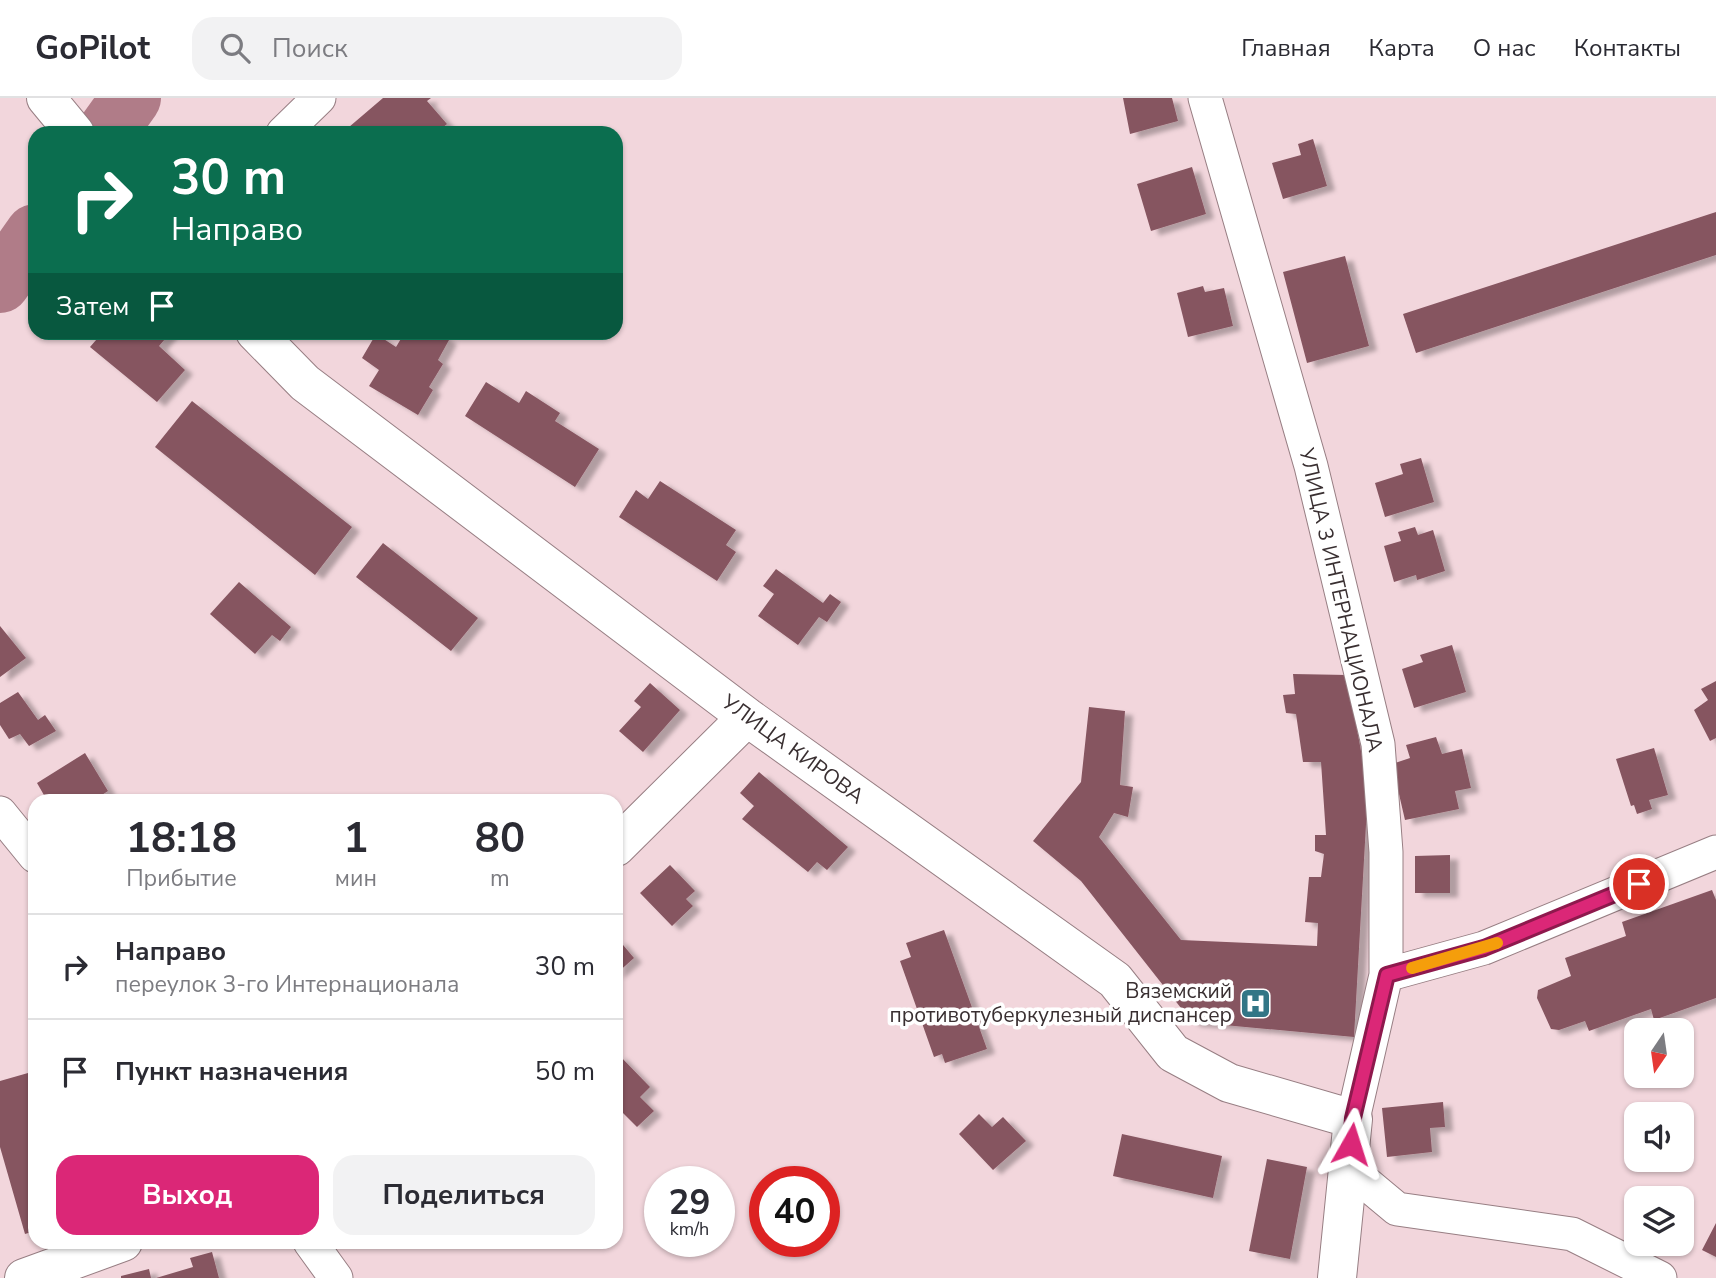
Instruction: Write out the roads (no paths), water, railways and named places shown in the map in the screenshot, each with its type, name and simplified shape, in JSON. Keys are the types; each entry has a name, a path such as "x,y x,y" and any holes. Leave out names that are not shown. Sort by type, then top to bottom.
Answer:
{"street":[{"path":"46,98 69,126"},
{"path":"290,126 319,98"},
{"name":"УЛИЦА 3 ИНТЕРНАЦИОНАЛА","path":"1205,98 1311,466 1378,744 1386,852 1387,975 1353,1118 1338,1278"},
{"name":"УЛИЦА КИРОВА","path":"263,340 305,383 747,717 1115,980 1173,1053 1229,1083 1353,1118"},
{"path":"623,840 747,717"},
{"path":"0,813 28,847"},
{"path":"1387,975 1484,948 1716,852"},
{"path":"1349,1169 1397,1209 1572,1234 1660,1278"},
{"path":"23,1278 104,1249"},
{"path":"315,1249 336,1278"}],"waterway":[{"path":"111,126 131,98"},
{"path":"0,283 28,244"}],"place":[{"name":"Вяземский противотуберкулезный диспансер","path":"1255,1003"}]}
